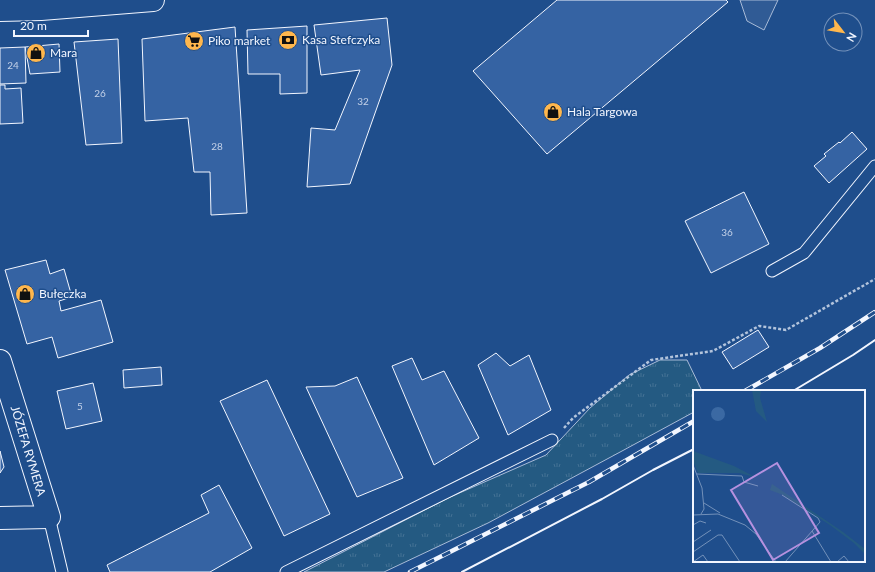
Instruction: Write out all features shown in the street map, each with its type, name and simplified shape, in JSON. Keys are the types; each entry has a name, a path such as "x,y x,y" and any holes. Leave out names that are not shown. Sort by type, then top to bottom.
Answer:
{"street":[{"path":"9,7 153,0"},
{"name":"JÓZEFA RYMERA","path":"0,361 49,517"},
{"path":"0,518 49,517"}],"lane":[{"path":"772,271 804,253 875,166"},
{"path":"286,572 552,440"},
{"path":"49,517 62,572"}],"path":[{"path":"552,440 573,418 651,360 713,351 759,326 786,330 875,279"}],"green space":[{"path":"660,360 687,360 702,390 693,390 693,413 488,523 384,572 304,572 448,498 546,455 590,408 629,375"}],"shaded area":[{"path":"740,0 778,0 764,30 747,21"}],"building":[{"name":"Hala Targowa","path":"557,0 726,0 728,2 547,154 473,71"},
{"path":"387,18 392,65 350,184 307,187 311,128 335,130 360,70 321,75 314,25"},
{"path":"307,26 307,93 280,94 280,74 248,74 247,30"},
{"path":"235,27 247,213 211,215 210,172 194,172 188,118 145,121 142,39"},
{"path":"118,39 122,143 86,145 74,42"},
{"path":"59,44 60,72 30,74 25,47"},
{"path":"25,47 26,83 0,84 0,48"},
{"path":"0,85 5,85 5,89 21,88 23,123 0,124"},
{"path":"852,132 867,149 829,183 814,166 826,156 824,154 839,142 840,143"},
{"path":"744,192 769,244 711,273 685,221"},
{"path":"46,260 50,274 64,269 72,297 59,301 61,311 101,300 113,342 58,358 52,337 27,344 5,270"},
{"path":"758,330 769,347 733,369 722,352"},
{"path":"496,353 510,366 529,355 551,410 508,435 478,365"},
{"path":"412,358 422,380 444,371 479,438 434,465 392,366"},
{"path":"161,367 162,385 124,388 123,370"},
{"path":"357,377 403,478 357,497 306,387 335,386"},
{"path":"267,380 330,514 284,536 220,401"},
{"path":"93,383 102,421 66,429 57,391"},
{"path":"0,451 4,467 0,473"},
{"path":"219,485 252,548 210,572 110,572 107,565 209,513 201,495"}],"railway":[{"path":"747,390 820,348 875,312"},
{"path":"410,572 589,482 693,422"}],"wall":[{"path":"795,390 875,340"},
{"path":"462,572 693,450"}],"place":[{"name":"Kasa Stefczyka","path":"288,40"},
{"name":"Piko market","path":"194,41"},
{"name":"Mara","path":"36,53"},
{"name":"Hala Targowa","path":"553,112"},
{"name":"Bułeczka","path":"25,294"}]}
